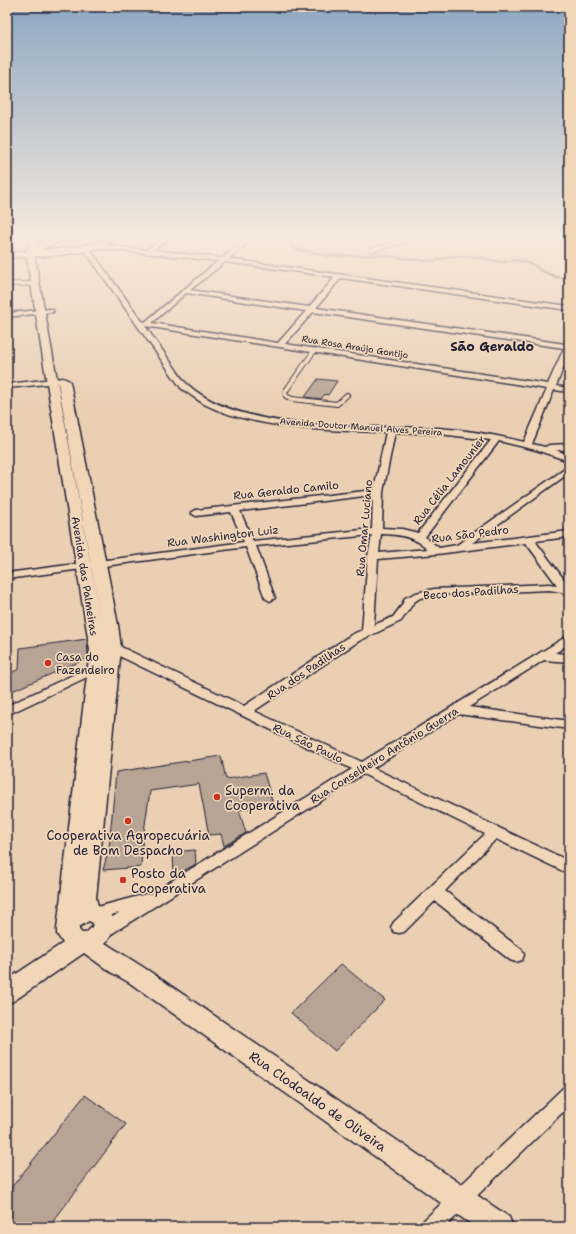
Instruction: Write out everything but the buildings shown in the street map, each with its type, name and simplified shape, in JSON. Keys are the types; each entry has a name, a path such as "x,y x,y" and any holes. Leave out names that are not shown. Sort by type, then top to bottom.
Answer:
{"main road":[{"name":"Avenida das Palmeiras","path":"39,294 46,312"},
{"name":"Avenida das Palmeiras","path":"44,294 90,565 98,650 96,668 86,929"},
{"name":"Avenida das Palmeiras","path":"86,929 85,898 87,873 112,648 110,625 90,565"},
{"path":"7,993 51,962 86,929"},
{"name":"Rua Clodoaldo de Oliveira","path":"86,929 117,964 138,976 499,1227"}],"street":[{"name":"Avenida Doutor Manuel Alves Pereira","path":"118,294 184,386 191,393 212,405 239,414 294,424 463,434 527,446 569,458"},
{"path":"147,324 181,294"},
{"path":"201,294 568,346 527,446"},
{"path":"280,345 326,294"},
{"path":"466,294 569,308"},
{"path":"7,316 46,312"},
{"name":"Rua Rosa Araújo Gontijo","path":"138,323 569,390"},
{"path":"7,386 58,381"},
{"name":"Rua Omar Luciano","path":"368,631 373,556 377,531 378,492 391,429"},
{"name":"Rua Célia Lamounier","path":"420,536 496,439"},
{"path":"538,449 569,447"},
{"path":"459,548 569,469"},
{"name":"Rua Geraldo Camilo","path":"196,513 378,492"},
{"path":"234,508 250,544 270,598"},
{"name":"Rua Washington Luiz","path":"7,576 250,544 377,531 396,531 420,536 437,551"},
{"name":"Rua São Pedro","path":"373,556 437,551 569,534"},
{"path":"529,540 567,591"},
{"name":"Beco dos Padilhas","path":"368,631 397,619 407,606 409,600 424,594 549,588 567,591"},
{"name":"Rua dos Padilhas","path":"244,712 355,638 368,631"},
{"name":"Rua Conselheiro Antônio Guerra","path":"86,929 158,897 569,639"},
{"name":"Rua São Paulo","path":"112,648 569,868"},
{"path":"542,656 569,658"},
{"path":"7,711 96,668"},
{"path":"456,710 569,725"},
{"path":"399,927 495,832"},
{"path":"435,892 516,955"},
{"path":"431,1227 569,1094"}],"lane":[{"path":"315,350 285,392 286,396 292,399 337,404 347,395"}],"place":[{"name":"Casa do Fazendeiro","path":"48,663"},
{"name":"Superm. da Cooperativa","path":"217,797"},
{"name":"Cooperativa Agropecuária de Bom Despacho","path":"128,821"},
{"name":"Posto da Cooperativa","path":"123,880"}],"district":[{"name":"São Geraldo","path":"492,346"}]}
